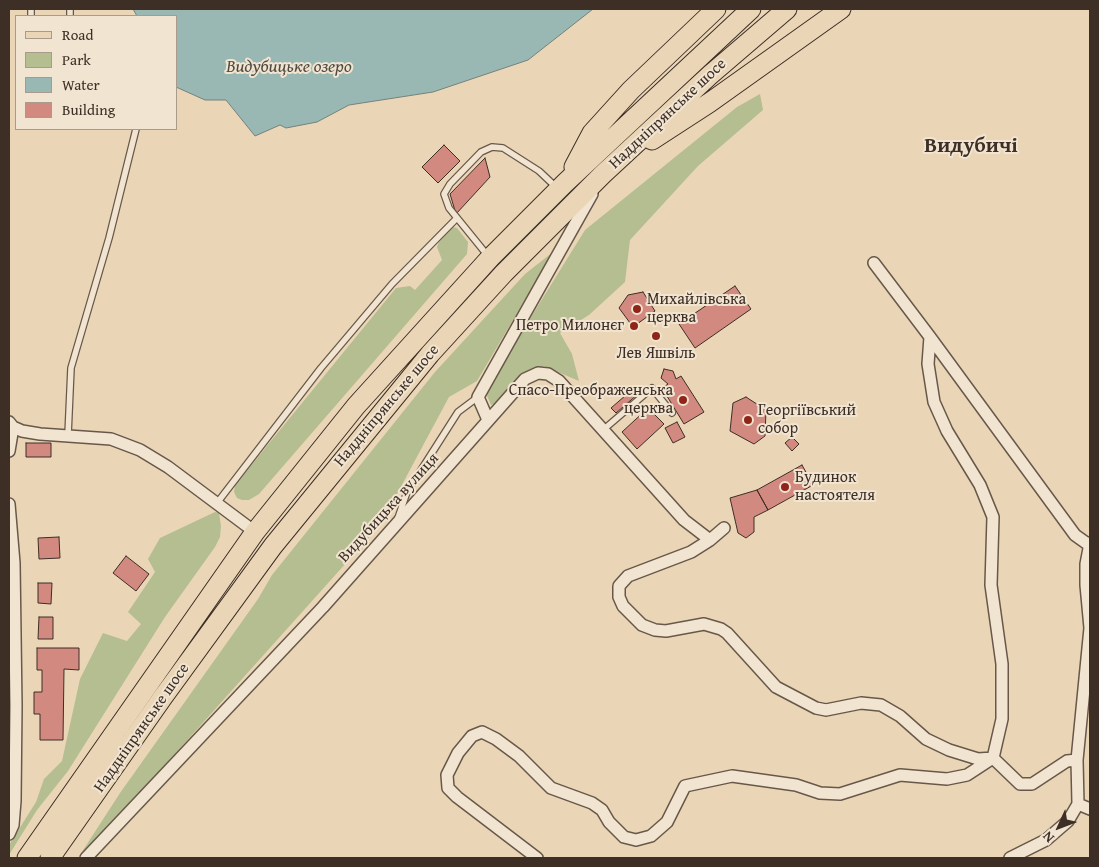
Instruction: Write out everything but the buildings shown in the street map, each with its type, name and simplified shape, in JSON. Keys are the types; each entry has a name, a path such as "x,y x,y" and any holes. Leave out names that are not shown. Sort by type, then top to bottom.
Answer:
{"main road":[{"path":"562,186 592,133 631,90 716,9"},
{"name":"Наддніпрянське шосе","path":"26,858 255,532 356,406 490,258 562,186 752,9"},
{"name":"Наддніпрянське шосе","path":"50,858 163,697 273,546 430,354 504,274 606,171 710,75 787,9"},
{"path":"606,171 709,103 841,9"}],"street":[{"path":"488,420 478,397 606,171"},
{"path":"874,263 1075,535 1090,544 1086,585 1090,628 1077,760 1078,804 1068,821 1046,840 1010,858"},
{"path":"537,858 456,797 448,788 447,775 458,753 472,736 482,732 496,739 519,756 551,788 592,802 602,810 609,822 624,837 636,840 651,836 666,822 678,795 685,786 732,776 796,785 820,793 840,794 900,775 948,779 967,775 993,758 1002,719 1002,664 990,585 993,517 980,485 947,431 934,402 928,364 930,337"},
{"name":"Видубицька вулиця","path":"86,858 323,607 526,379 538,373 548,374 559,382 684,520 710,540"},
{"path":"9,451 11,424 22,431 40,434 111,439 140,450 168,466 255,532"},
{"path":"9,504 14,563 16,716 15,801 13,825 9,834"},
{"path":"724,528 691,552 628,576 619,586 618,597 623,606 642,625 655,630 666,631 704,624 721,629 727,633 776,687 816,708 826,710 862,703 881,705 900,716 926,739 949,750 978,759 993,758 1020,784 1025,786 1044,778 1067,761 1077,760"},
{"path":"1078,804 1090,809"}],"lane":[{"path":"68,435 72,368 109,238 136,130"},
{"path":"490,258 449,208 444,194 450,184 481,152 492,147 503,148 562,186"},
{"path":"217,503 321,368 392,284 457,218"},
{"path":"603,430 652,388 672,413"},
{"path":"396,524 407,492 458,412 478,397"}],"green space":[{"path":"760,94 763,110 698,166 630,240 625,282 589,315 560,333 572,354 579,381 544,366 525,373 498,403 491,405 485,391 585,230 737,107"},
{"path":"453,227 457,228 468,242 467,254 259,494 249,500 237,498 234,492 235,485 396,288 410,286 415,290 442,260 437,247 439,242"},
{"path":"553,252 477,381 449,397 381,524 165,765 78,858 120,793 258,599 272,575 435,372 525,274"},
{"path":"215,512 219,513 221,526 220,537 215,547 165,617 68,771 37,810 9,855 9,845 36,802 44,779 62,761 80,679 103,633 127,641 141,624 128,612 155,572 148,559 160,538"}],"water":[{"name":"Видубицьке озеро","path":"133,9 593,9 528,60 433,92 349,105 317,122 286,128 280,125 255,136 226,100 205,100 178,88 178,15 136,15"}],"place":[{"name":"Михайлівська церква","path":"637,309"},
{"name":"Петро Милонєг","path":"634,326"},
{"name":"Лев Яшвіль","path":"656,336"},
{"name":"Спасо-Преображенська церква","path":"683,400"},
{"name":"Георгіївський собор","path":"748,420"},
{"name":"Будинок настоятеля","path":"785,487"}],"district":[{"name":"Видубичі","path":"971,147"}]}
